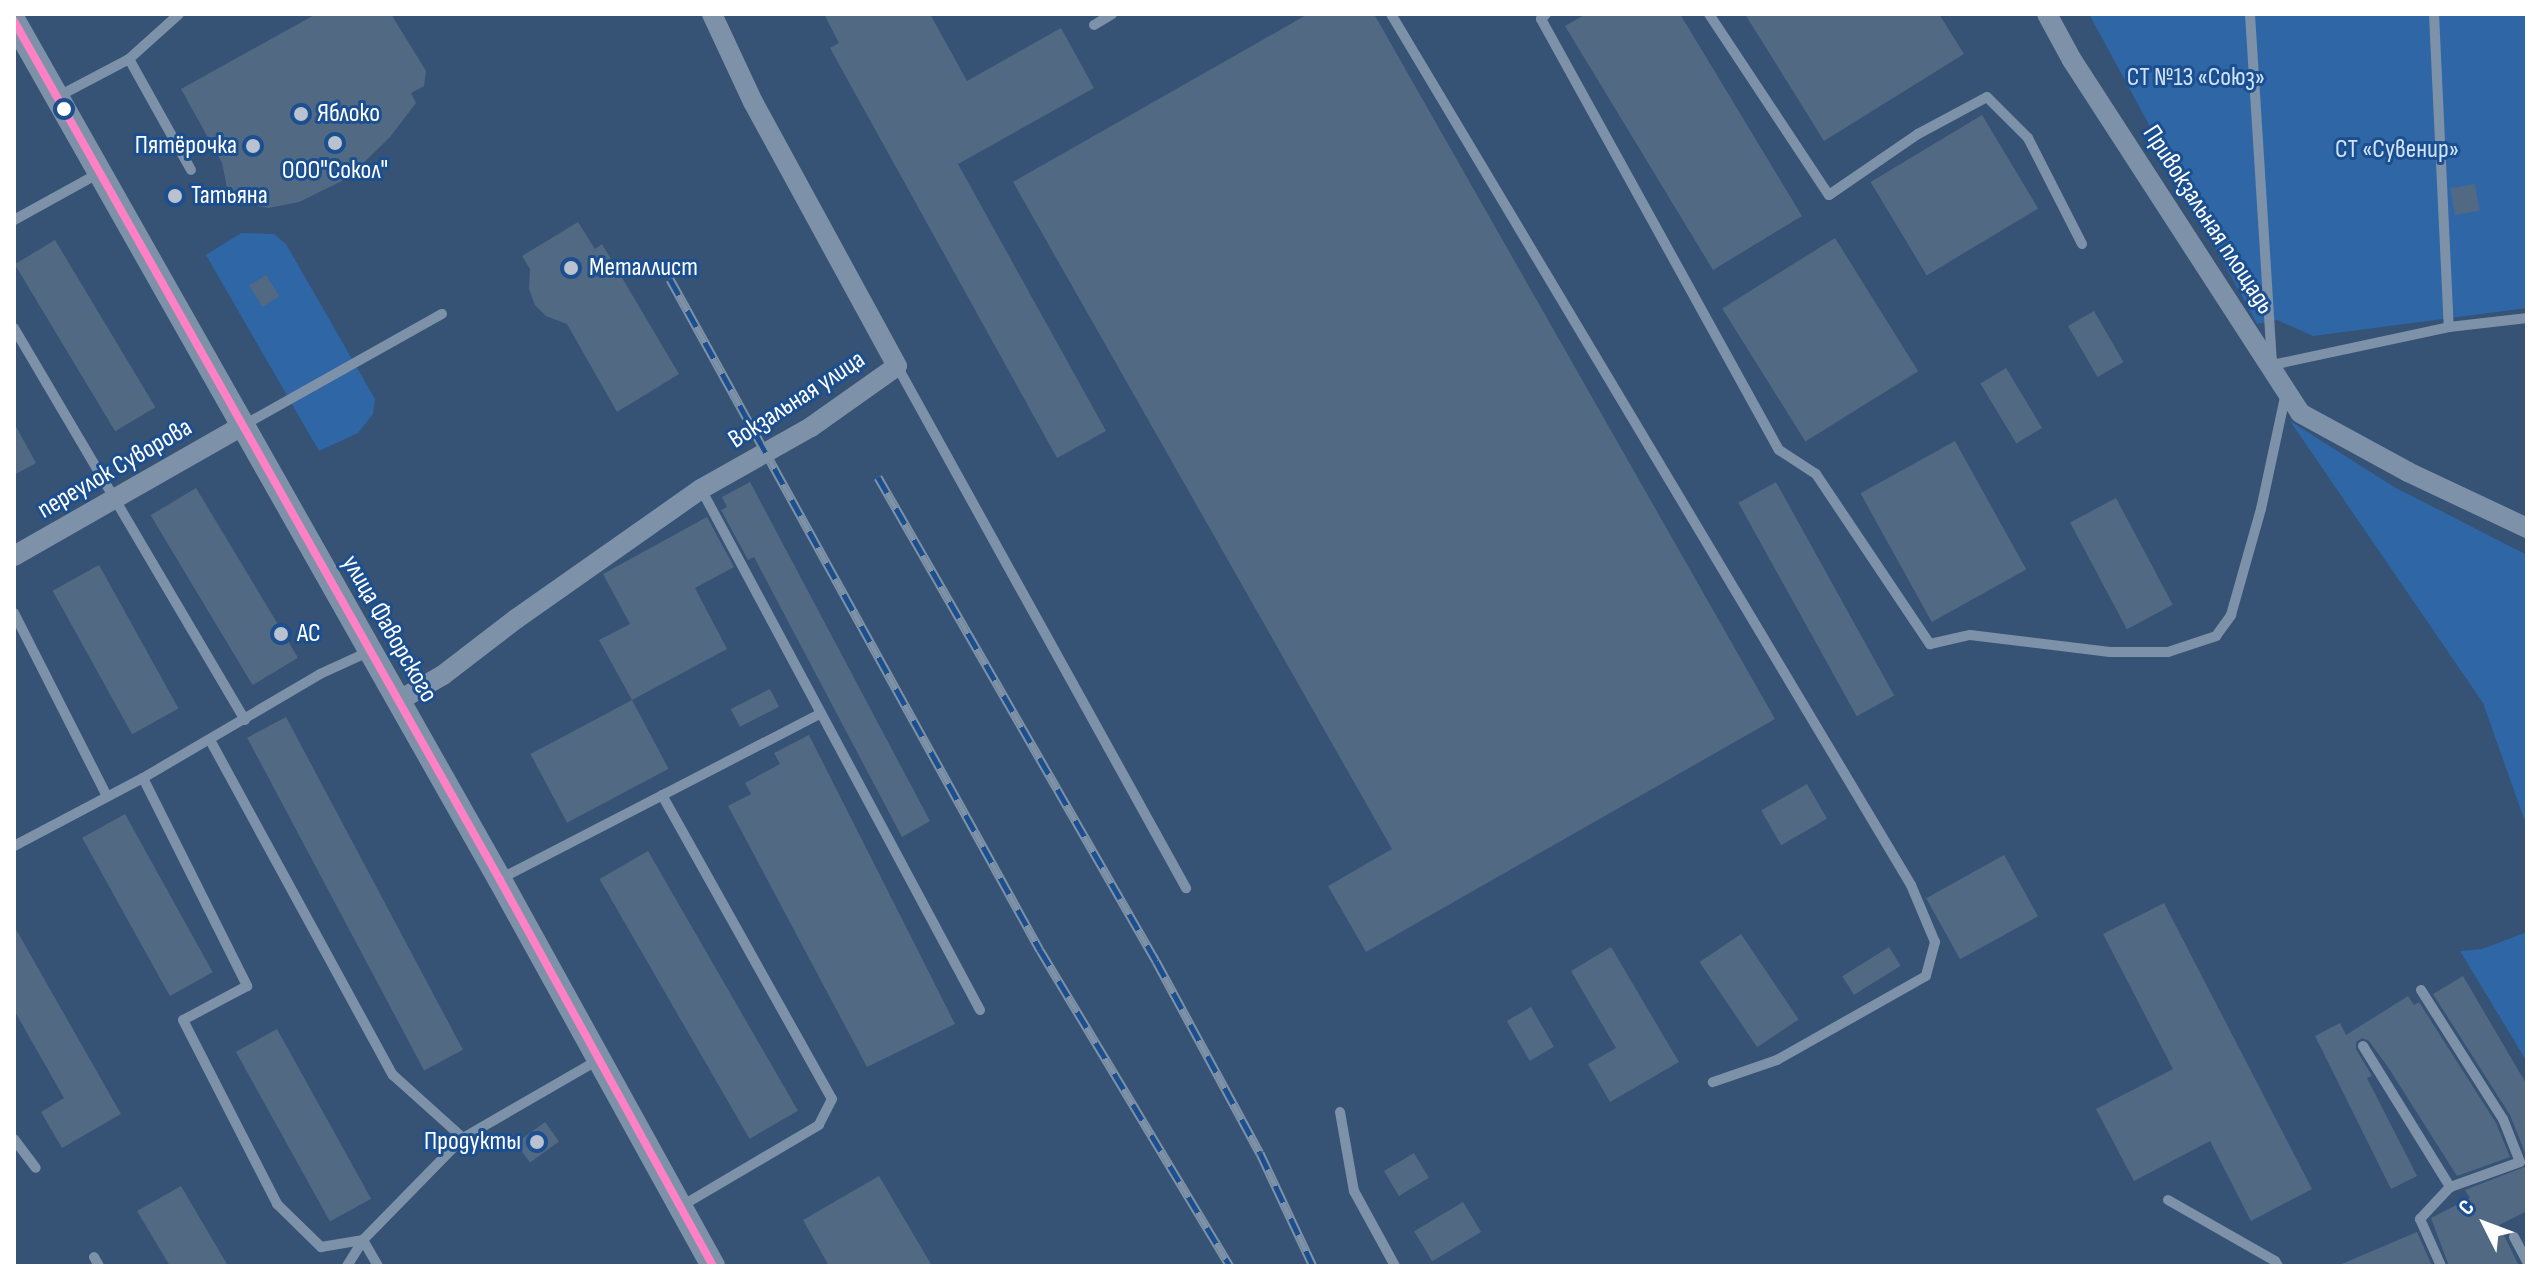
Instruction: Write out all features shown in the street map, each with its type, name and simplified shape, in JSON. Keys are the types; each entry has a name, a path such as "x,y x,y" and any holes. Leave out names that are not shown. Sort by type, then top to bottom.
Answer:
{"street":[{"name":"Вокзальная улица","path":"398,701 443,675 516,619 701,489 811,427 897,366 753,102 712,14"},
{"name":"Привокзальная площадь","path":"2047,14 2072,60 2272,365 2300,413 2408,472 2527,528"},
{"name":"улица Фаворского","path":"14,21 368,652 500,880 713,1266"},
{"name":"переулок Суворова","path":"14,556 242,426"}],"lane":[{"path":"57,97 129,59 179,14"},
{"path":"1094,25 1112,14"},
{"path":"1391,14 1911,885 1935,942 1926,976 1777,1060 1713,1082"},
{"path":"1546,14 1541,19 1779,450 1816,474 1930,644 1970,635 2110,652 2168,652 2216,636 2231,615 2261,509 2286,390"},
{"path":"1709,14 1829,195 1847,187 1918,134 1987,97 2028,138 2082,244"},
{"path":"2250,14 2272,365 2449,327 2527,318"},
{"path":"2434,14 2449,327"},
{"path":"129,59 191,170"},
{"path":"14,220 99,173"},
{"path":"242,426 442,314"},
{"path":"14,328 245,720"},
{"path":"897,366 1186,888"},
{"path":"701,489 980,1010"},
{"path":"14,613 107,796"},
{"path":"14,846 143,778 320,674 368,652"},
{"path":"500,880 821,713"},
{"path":"210,740 393,1075 463,1138"},
{"path":"143,778 247,986 183,1020 277,1204 321,1247 363,1240"},
{"path":"662,795 832,1099 819,1125 680,1207"},
{"path":"2421,990 2503,1119 2523,1166 2450,1187 2420,1219 2441,1266"},
{"path":"2363,1046 2450,1187"},
{"path":"347,1266 363,1240 463,1138 598,1060"},
{"path":"1340,1112 1354,1191 1395,1266"},
{"path":"14,1139 36,1168"},
{"path":"2168,1200 2275,1261 2278,1266"},
{"path":"2514,1237 2527,1261"},
{"path":"363,1240 378,1266"}],"green space":[{"name":"СТ «Сувенир»","path":"2089,14 2527,14 2527,308 2313,336 2277,320 2257,324"},
{"path":"241,233 274,234 286,244 375,399 373,414 358,433 319,451 206,255"},
{"path":"2290,421 2396,488 2527,555 2527,827 2483,703"},
{"path":"2527,932 2527,1062 2460,951 2482,949"}],"building":[{"name":"Яблоко","path":"316,14 391,14 426,71 424,86 411,93 416,103 390,137 348,178 299,202 269,208 252,205 227,188 222,163 181,89"},
{"path":"824,14 930,14 967,81 1061,28 1094,88 958,164 1106,431 1057,458 830,48 839,43"},
{"path":"1308,14 1374,14 1775,719 1366,952 1328,886 1392,849 1013,182"},
{"path":"1586,14 1680,14 1802,216 1713,270 1565,26"},
{"path":"1745,14 1939,14 1964,54 1824,141"},
{"path":"1982,115 2038,208 1927,275 1871,182"},
{"path":"2475,184 2480,211 2455,215 2450,188"},
{"path":"578,222 595,249 602,244 679,374 617,412 567,324 546,316 535,305 529,289 530,269 522,256"},
{"path":"1835,238 1918,371 1805,442 1722,308"},
{"path":"55,240 155,407 115,431 15,264"},
{"path":"266,275 279,296 262,307 249,286"},
{"path":"2094,311 2124,362 2098,377 2068,326"},
{"path":"2006,368 2042,428 2016,443 1980,383"},
{"path":"14,423 36,463 14,475"},
{"path":"1955,441 2026,570 1932,622 1861,493"},
{"path":"750,482 930,821 902,837 754,557 748,560 721,510 727,507 722,497"},
{"path":"1776,482 1894,695 1857,716 1738,503"},
{"path":"196,488 298,658 253,685 151,515"},
{"path":"2116,498 2173,605 2127,629 2070,522"},
{"path":"707,517 734,567 695,588 727,649 632,700 599,640 630,624 603,574"},
{"path":"99,565 179,708 132,734 53,591"},
{"path":"770,689 779,707 740,727 731,709"},
{"path":"632,700 669,769 567,823 530,754"},
{"path":"286,717 463,1050 424,1071 247,738"},
{"path":"809,735 955,1024 867,1067 728,806 751,794 745,783 780,764 774,753"},
{"path":"1807,784 1827,819 1781,845 1761,810"},
{"path":"125,814 213,972 170,996 82,838"},
{"path":"648,851 798,1111 750,1139 600,879"},
{"path":"2004,855 2038,916 1960,959 1926,898"},
{"path":"2164,903 2312,1189 2251,1221 2210,1141 2134,1181 2096,1109 2173,1069 2103,934"},
{"path":"14,926 121,1114 62,1148 41,1112 64,1098 14,1010"},
{"path":"1741,934 1799,1019 1757,1047 1700,962"},
{"path":"1611,947 1679,1062 1610,1102 1588,1064 1616,1048 1571,971"},
{"path":"1889,947 1901,966 1854,995 1842,976"},
{"path":"2463,976 2527,1085 2527,1158 2510,1115 2433,994"},
{"path":"2408,996 2414,1005 2419,1002 2496,1123 2510,1157 2457,1176 2388,1067 2369,1041 2362,1038 2356,1042 2356,1049 2372,1076 2367,1078 2417,1176 2391,1189 2315,1036 2340,1023 2346,1035"},
{"path":"1531,1007 1554,1047 1530,1061 1507,1021"},
{"path":"277,1029 371,1199 330,1221 236,1052"},
{"name":"Продукты","path":"545,1122 559,1141 530,1163 516,1143"},
{"path":"1414,1153 1429,1178 1399,1196 1384,1171"},
{"path":"2527,1166 2527,1211 2499,1225 2519,1266 2449,1266 2431,1218 2470,1198 2465,1190"},
{"path":"879,1176 932,1266 829,1266 803,1220"},
{"path":"181,1186 228,1266 170,1266 137,1211"},
{"path":"1463,1202 1481,1232 1432,1261 1414,1231"},
{"path":"2417,1232 2432,1266 2337,1266"}],"railway":[{"path":"670,279 1040,950 1230,1266"},
{"path":"878,477 1156,961 1260,1153 1313,1266"}],"transit line":[{"path":"14,21 500,880 713,1266"}],"place":[{"name":"Яблоко","path":"301,114"},
{"name":"ООО\"Сокол\"","path":"335,143"},
{"name":"Пятёрочка","path":"253,146"},
{"name":"Татьяна","path":"175,196"},
{"name":"Металлист","path":"571,268"},
{"name":"АС","path":"281,634"},
{"name":"Продукты","path":"537,1142"}],"park label":[{"name":"СТ №13 «Союз»","path":"2196,78"}]}
